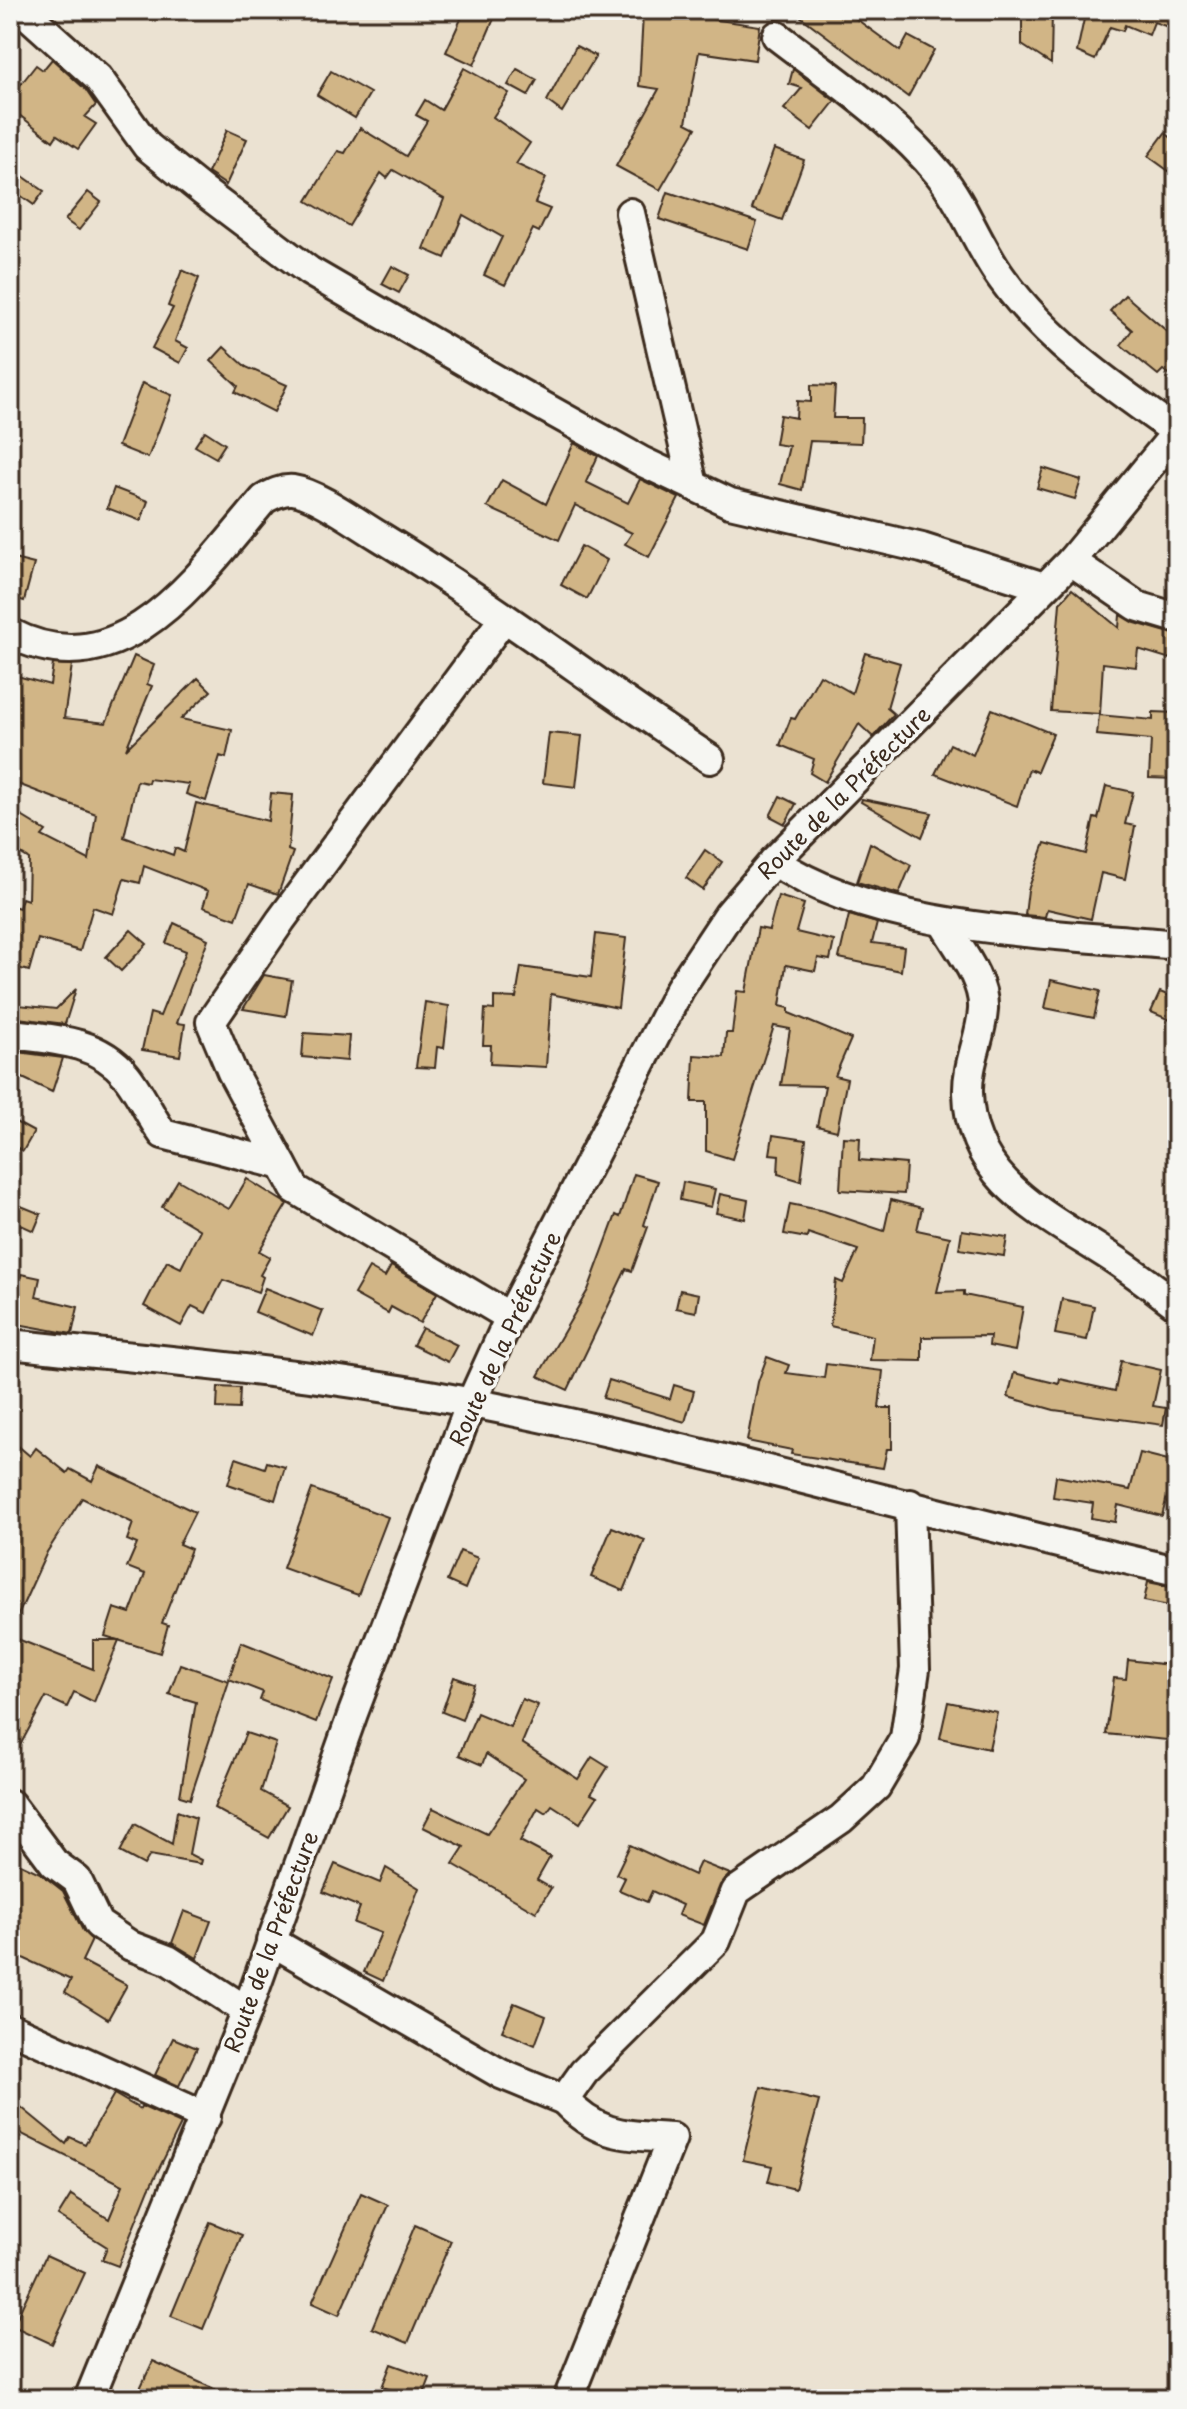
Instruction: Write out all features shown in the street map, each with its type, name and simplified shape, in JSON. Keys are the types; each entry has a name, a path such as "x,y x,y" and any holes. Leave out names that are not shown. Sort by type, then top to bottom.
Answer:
{"street":[{"path":"22,10 98,78 147,146 309,271 519,393 643,462 730,503 922,548 1044,587"},
{"path":"777,36 890,123 941,176 1001,278 1037,322 1088,369 1177,432"},
{"path":"630,213 693,485"},
{"name":"Route de la Préfecture","path":"89,2399 247,2011 471,1403 510,1317 680,988 729,914 774,861 1071,561 1177,432"},
{"path":"10,633 32,645 73,651 123,639 183,595 264,499 277,492 294,490 339,512 463,587 710,759"},
{"path":"1071,561 1137,606 1177,618"},
{"path":"504,618 281,920 211,1022 232,1072 295,1189 510,1317"},
{"path":"774,861 818,887 943,922 1177,945"},
{"path":"943,922 973,975 983,1001 967,1092 979,1148 997,1177 1018,1198 1122,1264 1177,1305"},
{"path":"10,1034 73,1042 109,1058 128,1077 163,1134 282,1165"},
{"path":"10,1344 303,1375 471,1403 910,1504 994,1530 1177,1571"},
{"path":"564,2100 584,2072 716,1941 736,1891 841,1819 876,1787 905,1738 915,1669 910,1504"},
{"path":"10,1804 54,1863 77,1880 98,1924 131,1946 168,1960 247,2011"},
{"path":"271,1941 501,2074 564,2100 581,2118 611,2134 672,2138 568,2399"},
{"path":"10,2028 206,2117"}],"building":[{"path":"465,10 487,10 496,14 474,65 446,52"},
{"path":"792,10 844,10 900,51 908,36 934,50 908,97"},
{"path":"1022,10 1052,10 1051,64 1022,45"},
{"path":"1070,10 1177,10 1177,30 1154,22 1149,35 1125,25 1123,31 1110,27 1095,60 1077,52 1084,19 1069,14"},
{"path":"643,15 698,17 760,26 755,60 699,52 686,123 696,128 660,190 616,166 659,89 639,86"},
{"path":"576,46 596,56 562,112 547,101"},
{"path":"52,59 85,89 96,105 85,117 96,124 78,149 57,135 53,141 10,108 10,98 36,65 43,70"},
{"path":"464,68 509,93 493,117 530,143 516,164 546,178 535,203 550,209 539,232 533,229 505,285 484,275 502,237 463,215 445,258 424,249 444,199 393,170 387,178 381,173 349,226 307,201 338,151 345,153 360,128 406,156 427,121 416,115 425,100 441,110"},
{"path":"517,69 537,80 528,96 508,85"},
{"path":"793,69 835,101 812,130 784,109 802,88 789,84"},
{"path":"331,71 370,93 355,118 317,95"},
{"path":"227,130 247,139 226,185 208,173"},
{"path":"1165,133 1177,142 1177,177 1148,156"},
{"path":"774,149 804,160 782,220 752,209"},
{"path":"10,167 44,191 34,205 10,188"},
{"path":"88,192 101,202 79,230 65,220"},
{"path":"668,192 757,222 748,249 659,219"},
{"path":"392,266 409,275 399,293 382,284"},
{"path":"182,270 199,278 175,341 188,348 180,363 152,348 173,308 168,306"},
{"path":"1125,295 1177,340 1177,379 1163,370 1158,375 1121,345 1132,330 1110,311"},
{"path":"224,347 246,367 287,385 274,412 235,392 238,386 211,361"},
{"path":"142,383 172,395 148,458 118,446"},
{"path":"811,385 835,386 833,418 862,418 861,443 810,441 802,490 780,484 789,446 775,444 780,415 796,418 797,401 811,402"},
{"path":"205,431 225,444 216,458 195,446"},
{"path":"574,443 598,456 586,482 628,503 640,479 679,498 649,557 625,544 632,533 575,505 559,540 487,507 502,480 546,504"},
{"path":"1043,468 1081,480 1075,499 1037,488"},
{"path":"114,488 148,501 141,521 107,508"},
{"path":"581,546 607,560 587,599 561,585"},
{"path":"10,558 34,564 24,601 10,597"},
{"path":"1072,589 1119,628 1120,615 1132,622 1177,635 1177,661 1138,649 1136,667 1103,663 1100,714 1051,711 1060,603"},
{"path":"865,653 900,663 887,708 894,714 873,737 859,724 825,782 810,773 814,759 780,745 791,718 795,719 820,675 852,693"},
{"path":"134,656 154,665 147,684 152,686 126,749 198,678 211,691 181,719 232,730 226,758 220,756 206,801 186,794 189,784 149,779 148,783 137,781 124,837 173,855 175,848 184,852 196,803 268,821 271,793 293,795 288,850 293,852 278,894 249,884 236,919 203,907 208,891 144,866 140,883 124,879 113,914 93,907 80,951 38,939 29,971 10,966 10,905 19,908 22,898 28,900 29,859 10,847 10,809 46,831 42,836 89,860 96,814 10,781 10,674 50,685 53,664 72,665 64,718 106,723"},
{"path":"992,709 1053,734 1037,772 1029,769 1017,806 935,774 950,744 973,755"},
{"path":"1153,712 1177,713 1177,779 1149,778 1151,740 1097,735 1099,715 1153,720"},
{"path":"549,733 582,736 576,787 543,783"},
{"path":"1106,786 1133,792 1125,824 1135,826 1125,879 1101,873 1091,919 1047,909 1045,917 1025,915 1028,890 1045,843 1086,854 1094,818 1098,819"},
{"path":"780,796 796,804 785,824 770,816"},
{"path":"862,799 932,813 922,837 861,802"},
{"path":"870,843 911,865 899,894 857,882"},
{"path":"705,850 722,862 703,890 686,878"},
{"path":"778,896 804,904 796,932 834,941 830,960 818,958 815,971 786,965 780,1006 789,1008 789,1013 851,1039 835,1076 847,1079 837,1131 817,1126 825,1086 781,1085 790,1029 774,1026 732,1159 706,1151 706,1102 692,1102 694,1055 724,1057 726,1033 732,1033 737,991 746,992 758,928 769,930"},
{"path":"849,915 877,923 872,943 904,947 901,971 839,958"},
{"path":"174,923 208,939 177,1023 185,1024 180,1056 142,1050 150,1013 160,1016 186,951 166,943"},
{"path":"131,930 147,944 121,971 106,957"},
{"path":"596,934 626,938 618,1008 551,994 546,1067 490,1064 491,1045 483,1045 485,1009 494,1010 494,997 516,998 521,967 591,977"},
{"path":"264,975 292,980 286,1016 243,1009"},
{"path":"1051,980 1100,991 1094,1018 1045,1008"},
{"path":"76,989 65,1024 10,1017 10,1004 56,1009"},
{"path":"1160,992 1177,999 1177,1023 1151,1012"},
{"path":"425,1002 449,1006 444,1048 437,1047 435,1068 416,1067"},
{"path":"304,1033 349,1036 347,1061 302,1057"},
{"path":"10,1051 63,1058 52,1092 10,1072"},
{"path":"10,1119 34,1132 23,1151 10,1144"},
{"path":"773,1135 806,1140 801,1181 778,1174 779,1155 770,1154"},
{"path":"843,1137 860,1138 859,1160 906,1164 904,1194 840,1190"},
{"path":"634,1174 658,1181 644,1225 648,1227 632,1271 626,1269 568,1390 538,1376 588,1290 616,1215 620,1217"},
{"path":"247,1179 287,1204 259,1251 270,1257 260,1275 263,1277 258,1292 223,1280 206,1313 192,1306 181,1326 144,1306 167,1261 181,1268 200,1230 162,1207 178,1180 229,1209"},
{"path":"683,1182 715,1189 711,1207 680,1200"},
{"path":"720,1194 748,1200 745,1219 716,1213"},
{"path":"891,1200 922,1208 917,1230 950,1237 937,1292 964,1291 964,1295 1023,1307 1015,1351 989,1346 990,1336 922,1337 922,1361 870,1360 873,1336 830,1326 836,1280 843,1283 858,1250 808,1233 807,1238 784,1234 790,1204 824,1211 884,1231"},
{"path":"16,1204 41,1214 34,1231 10,1220"},
{"path":"962,1230 1007,1237 1004,1256 959,1249"},
{"path":"391,1266 437,1293 420,1323 391,1307 388,1313 354,1294 369,1268 385,1277"},
{"path":"21,1274 40,1278 36,1297 78,1307 72,1334 12,1323"},
{"path":"265,1288 323,1311 313,1336 255,1312"},
{"path":"680,1290 699,1294 696,1312 676,1308"},
{"path":"1062,1299 1094,1306 1087,1340 1055,1334"},
{"path":"422,1328 457,1345 448,1362 413,1345"},
{"path":"767,1357 789,1365 786,1373 824,1378 826,1364 883,1371 879,1408 892,1408 892,1449 887,1449 883,1468 791,1454 792,1450 747,1441 758,1382"},
{"path":"1121,1361 1161,1370 1153,1406 1166,1408 1163,1425 1054,1410 1008,1397 1014,1373 1059,1384 1060,1379 1115,1391"},
{"path":"609,1380 670,1399 674,1385 694,1391 685,1422 603,1398"},
{"path":"218,1387 240,1388 239,1409 217,1408"},
{"path":"10,1439 30,1456 36,1448 67,1473 70,1469 92,1481 99,1466 195,1512 179,1544 191,1549 162,1623 168,1625 160,1653 105,1636 114,1608 130,1613 145,1574 127,1567 137,1544 127,1540 133,1523 82,1498 47,1552 10,1633 10,1490 16,1481 10,1476"},
{"path":"1140,1453 1176,1462 1162,1516 1118,1505 1115,1522 1091,1518 1093,1503 1053,1497 1056,1476 1130,1490"},
{"path":"236,1458 265,1468 267,1462 285,1467 275,1500 228,1484"},
{"path":"312,1489 388,1517 358,1595 283,1568"},
{"path":"612,1527 645,1540 624,1591 591,1577"},
{"path":"460,1551 478,1558 465,1589 447,1581"},
{"path":"1148,1582 1177,1588 1174,1607 1144,1601"},
{"path":"10,1636 93,1669 93,1640 119,1640 94,1702 74,1692 67,1707 46,1697 10,1764"},
{"path":"241,1642 333,1679 316,1722 260,1700 263,1692 229,1679"},
{"path":"1128,1660 1177,1666 1177,1741 1106,1734 1114,1678 1126,1679"},
{"path":"180,1664 229,1681 190,1799 180,1796 196,1702 169,1694"},
{"path":"454,1677 474,1684 462,1720 442,1712"},
{"path":"522,1699 538,1705 522,1743 578,1779 592,1757 608,1767 591,1794 597,1797 580,1823 552,1805 546,1813 538,1808 520,1841 550,1857 537,1880 551,1888 536,1912 453,1864 464,1847 423,1827 433,1808 487,1834 524,1779 486,1754 482,1765 459,1755 477,1713 510,1727"},
{"path":"948,1702 997,1712 989,1749 940,1738"},
{"path":"246,1733 276,1743 261,1791 288,1806 269,1838 214,1808"},
{"path":"177,1811 196,1818 189,1854 201,1860 200,1864 150,1855 144,1865 120,1852 135,1824 172,1844"},
{"path":"630,1845 694,1875 700,1862 730,1874 720,1885 704,1925 678,1915 682,1905 652,1891 647,1902 619,1890 625,1878 616,1874"},
{"path":"10,1859 40,1873 63,1891 83,1931 92,1940 82,1961 127,1985 108,2019 65,1992 71,1980 10,1952"},
{"path":"335,1864 380,1883 386,1868 419,1888 383,1981 364,1972 381,1933 354,1923 360,1907 323,1892"},
{"path":"184,1911 211,1921 197,1958 172,1943"},
{"path":"514,2003 546,2016 535,2045 502,2031"},
{"path":"173,2038 197,2048 179,2086 155,2075"},
{"path":"761,2087 819,2101 795,2189 768,2182 772,2166 743,2160"},
{"path":"114,2094 140,2109 141,2106 181,2124 149,2189 118,2266 102,2260 107,2247 58,2216 71,2195 109,2219 123,2185 10,2128 10,2098 66,2144 70,2137 85,2144"},
{"path":"361,2193 388,2205 339,2315 312,2303"},
{"path":"210,2222 242,2235 203,2329 171,2316"},
{"path":"415,2225 451,2241 408,2343 372,2328"},
{"path":"46,2255 85,2273 52,2344 13,2326"},
{"path":"153,2361 236,2399 135,2399"},
{"path":"391,2364 430,2378 422,2399 382,2387"}]}
